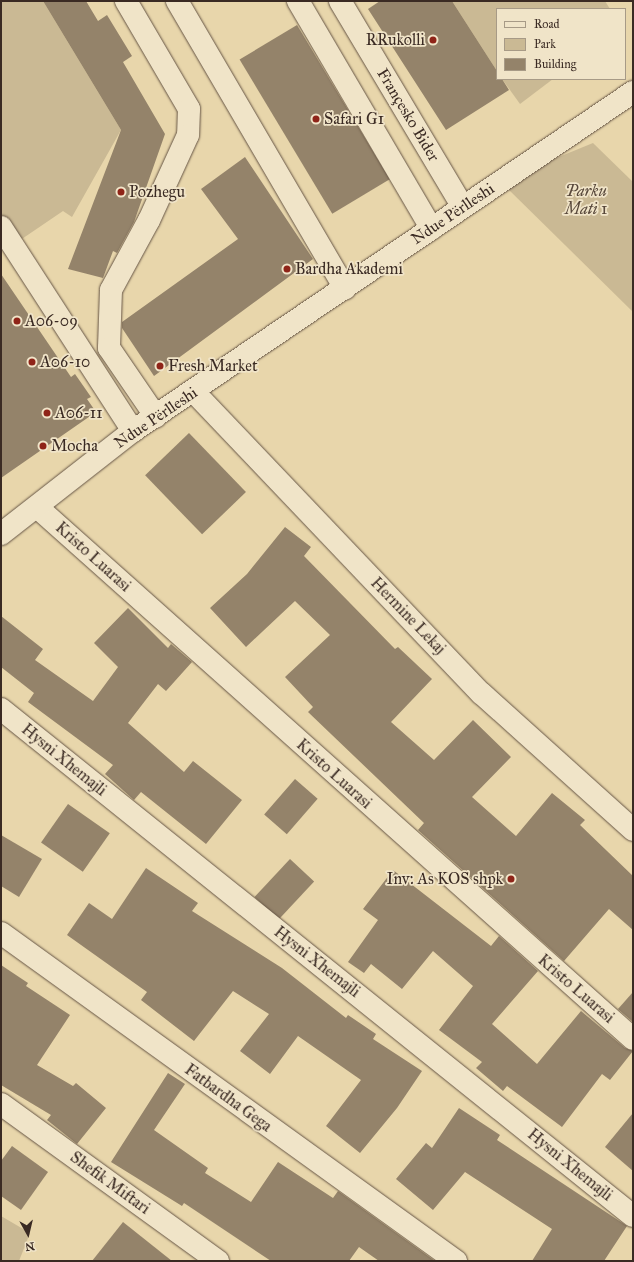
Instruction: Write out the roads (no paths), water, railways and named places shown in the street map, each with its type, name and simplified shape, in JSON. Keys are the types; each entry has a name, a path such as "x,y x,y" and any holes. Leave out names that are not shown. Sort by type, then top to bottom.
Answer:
{"street":[{"path":"126,1 189,109 188,135 149,220 111,290 109,348 156,416"},
{"path":"177,1 345,288"},
{"path":"298,1 432,229"},
{"name":"Françesko Bider","path":"340,1 463,207"},
{"name":"Ndue Përlleshi","path":"1,534 133,432 194,392 633,92"},
{"path":"1,227 133,432"},
{"name":"Hermine Lekaj","path":"194,392 481,693 633,830"},
{"name":"Kristo Luarasi","path":"37,507 633,1039"},
{"name":"Hysni Xhemajli","path":"1,709 633,1216"},
{"name":"Fatbardha Gega","path":"1,933 456,1261"},
{"name":"Shefik Miftari","path":"1,1104 218,1261"}],"place":[{"name":"RRukolli","path":"433,40"},
{"name":"Safari G1","path":"316,119"},
{"name":"Pozhegu","path":"121,192"},
{"name":"Bardha Akademi","path":"287,269"},
{"name":"A06-09","path":"17,321"},
{"name":"A06-10","path":"32,362"},
{"name":"Fresh Market","path":"160,366"},
{"name":"A06-11","path":"47,413"},
{"name":"Mocha","path":"43,446"},
{"name":"Inv: As KOS shpk","path":"511,879"}],"park label":[{"name":"Parku Mati 1","path":"586,200"}]}
